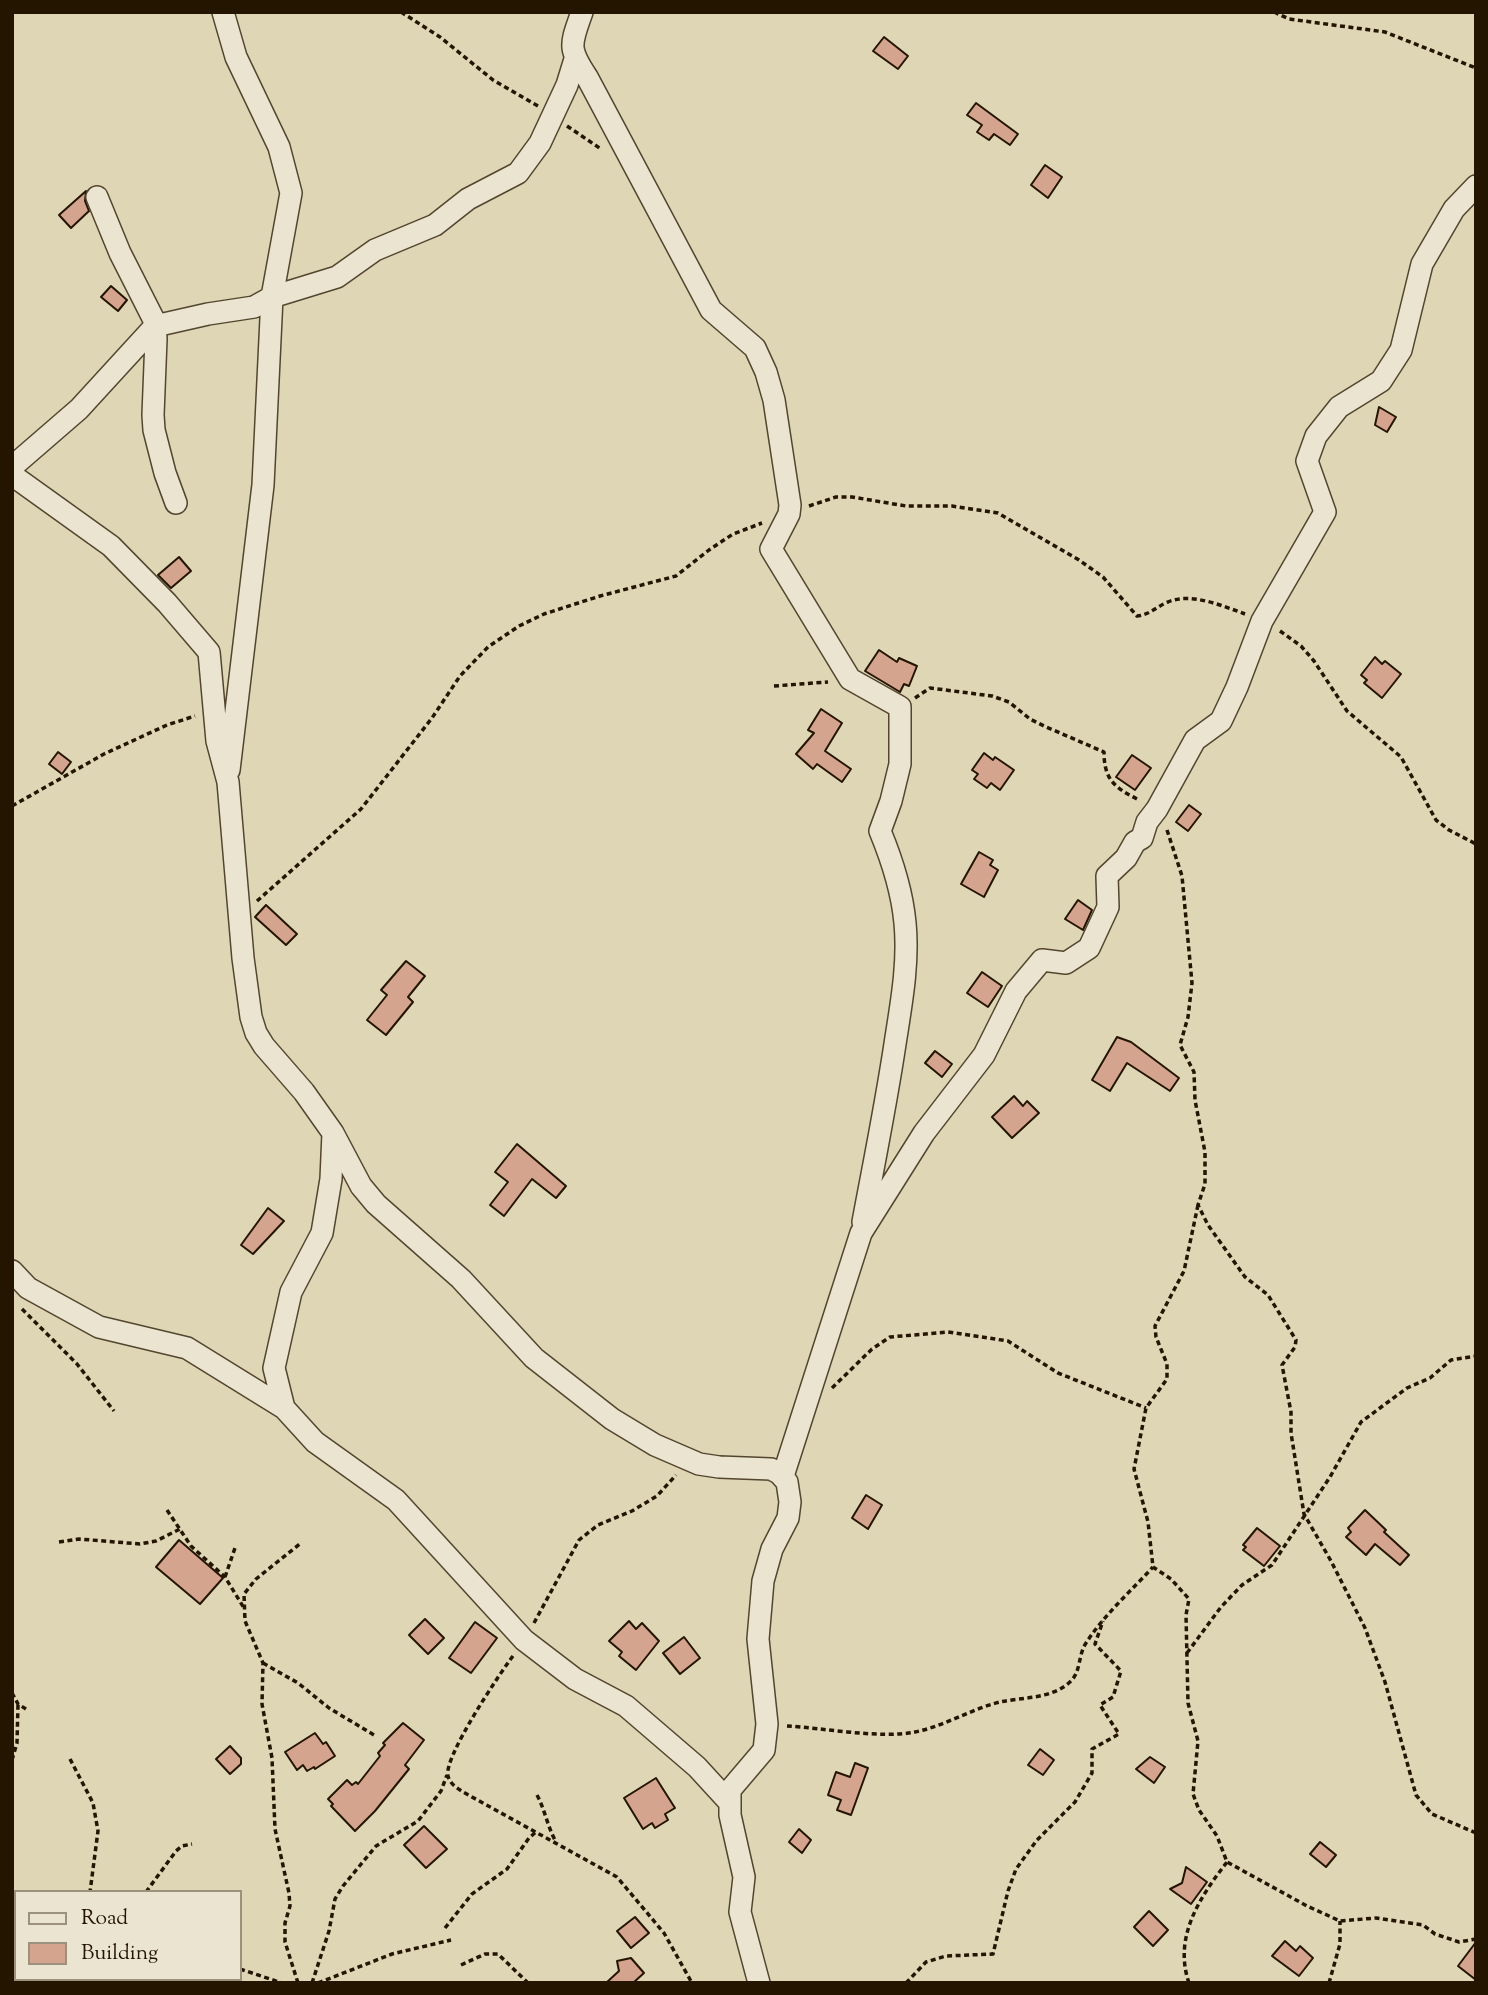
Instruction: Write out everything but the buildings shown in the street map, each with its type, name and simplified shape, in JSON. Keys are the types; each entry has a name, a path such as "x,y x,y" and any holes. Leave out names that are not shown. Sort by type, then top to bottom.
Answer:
{"street":[{"path":"223,12 236,57 279,147 291,193 272,297 263,485 228,782"},
{"path":"582,12 573,37 572,51 575,59 711,310 755,348 766,372 774,400 790,505 789,514 771,549 850,679 901,707 900,764 880,831 894,865 905,920 906,948 899,1017 861,1233 783,1476"},
{"path":"12,467 79,409 155,326 254,307 272,297 337,277 375,250 435,225 468,199 518,173 540,142 567,85 575,59"},
{"path":"861,1233 924,1133 984,1055 1016,991 1042,960 1066,963 1089,948 1108,907 1107,876 1126,858 1135,842 1143,838 1147,822 1195,740 1221,721 1262,621 1325,512 1307,461 1316,436 1339,407 1381,381 1401,350 1422,264 1454,209 1476,186"},
{"path":"97,197 120,253 150,309 155,326 154,430 176,503"},
{"path":"12,475 111,546 167,603 209,652 217,741 228,782 251,1017 264,1046 304,1092 333,1133 361,1186 376,1204 461,1279 534,1358 612,1419 655,1445 690,1461 719,1467 771,1469 783,1476 790,1492 788,1518 772,1549 763,1581 758,1639 767,1724 764,1750 730,1790 730,1815 744,1877 740,1912 759,1983"},
{"path":"284,1408 274,1368 291,1292 323,1233 331,1179 333,1133"},
{"path":"12,1271 28,1288 99,1327 187,1348 284,1408 315,1442 396,1500 524,1640 575,1679 626,1706 697,1767 730,1803"}],"path":[{"path":"401,12 440,37 493,80 525,97 606,152"},
{"path":"1274,12 1289,19 1385,32 1476,68"},
{"path":"774,686 799,686 850,679"},
{"path":"767,1724 890,1734 913,1732 935,1727 995,1703 1046,1694 1061,1689 1073,1680 1084,1646 1103,1621 1153,1567 1148,1522 1134,1469 1146,1408 1167,1379 1167,1364 1155,1326 1184,1271 1205,1184 1205,1152 1195,1100 1194,1072 1180,1045 1188,1017 1192,983 1182,876 1165,824 1157,809 1118,789 1104,769 1104,752 1037,722 1009,702 970,691 930,688 901,707"},
{"path":"12,806 104,754 167,725 216,713"},
{"path":"1198,1205 1208,1225 1238,1268 1268,1295 1296,1340 1296,1347 1282,1365 1304,1514 1365,1628 1385,1682 1416,1795 1432,1814 1476,1833"},
{"path":"21,1308 77,1364 114,1411"},
{"path":"804,1412 872,1349 890,1337 948,1332 1008,1341 1058,1373 1146,1408"},
{"path":"1186,1653 1221,1607 1242,1585 1272,1565 1361,1422 1407,1388 1430,1378 1451,1360 1476,1356"},
{"path":"312,1983 329,1931 335,1899 376,1846 418,1821 441,1791 449,1765 465,1731 499,1674 524,1640 579,1540 597,1525 632,1511 657,1496 690,1461"},
{"path":"167,1510 191,1546 225,1577 245,1610"},
{"path":"59,1542 79,1539 140,1544 156,1541 180,1529"},
{"path":"298,1983 285,1942 289,1893 275,1829 272,1758 262,1704 263,1663 245,1621 244,1594 256,1578 301,1543"},
{"path":"225,1577 235,1548"},
{"path":"1153,1567 1171,1579 1189,1600 1186,1653 1188,1703 1198,1741 1194,1794 1199,1810 1217,1836 1227,1862 1340,1921 1377,1918 1423,1925 1435,1934 1459,1942 1476,1940"},
{"path":"906,1983 926,1962 946,1956 993,1954 1016,1869 1037,1840 1075,1802 1092,1773 1092,1749 1119,1734 1100,1705 1113,1697 1121,1671 1095,1644 1103,1621"},
{"path":"263,1663 298,1683 329,1708 374,1735"},
{"path":"12,1693 18,1704 26,1709"},
{"path":"12,1760 17,1743 18,1704"},
{"path":"70,1759 93,1803 98,1831 89,1890"},
{"path":"447,1775 453,1785 463,1792 617,1877 664,1933 692,1983"},
{"path":"537,1795 556,1842"},
{"path":"445,1928 472,1894 507,1869 537,1831"},
{"path":"148,1890 176,1852 182,1846 192,1844"},
{"path":"1189,1983 1185,1972 1185,1952 1193,1911 1227,1862"},
{"path":"1329,1983 1340,1944 1340,1921"},
{"path":"318,1983 392,1954 451,1940"},
{"path":"461,1965 485,1954 498,1954 528,1983"},
{"path":"242,1970 282,1983"}]}
